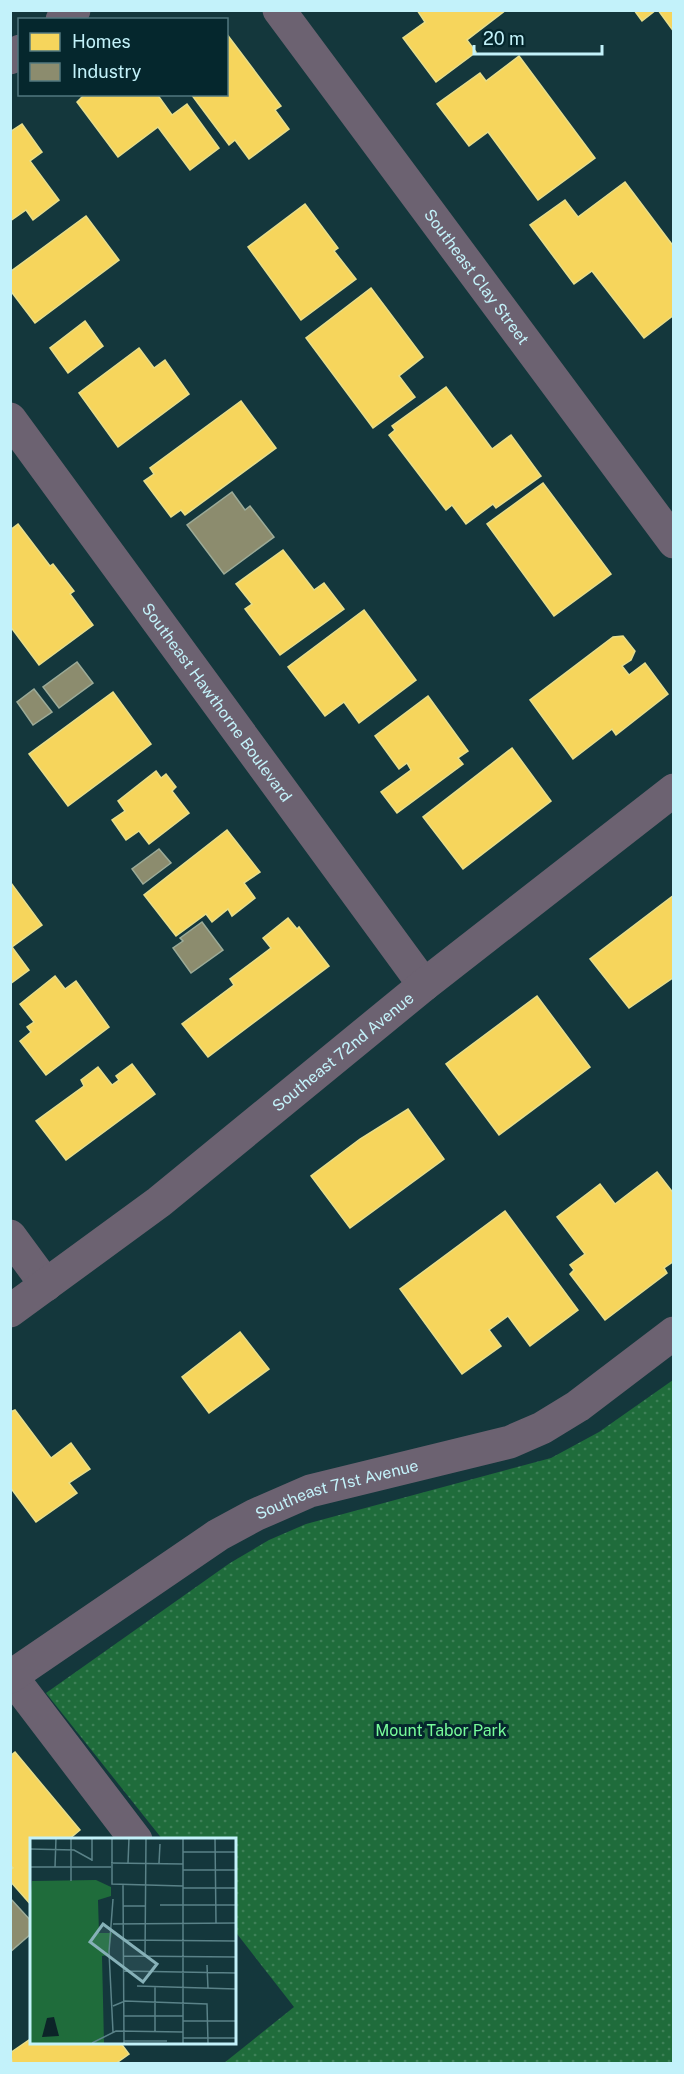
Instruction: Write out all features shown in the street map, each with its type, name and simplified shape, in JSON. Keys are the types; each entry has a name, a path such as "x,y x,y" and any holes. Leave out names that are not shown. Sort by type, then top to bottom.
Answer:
{"street":[{"name":"Southeast Clay Street","path":"279,10 674,542"},
{"name":"Southeast Hawthorne Boulevard","path":"13,427 424,985"},
{"name":"Southeast 72nd Avenue","path":"10,1311 159,1202 424,985 674,790"},
{"path":"10,1236 46,1285"},
{"name":"Southeast 71st Avenue","path":"11,1677 218,1535 255,1515 310,1491 510,1442 542,1428 578,1406 674,1333"},
{"path":"11,1677 134,1838"}],"green space":[{"name":"Mount Tabor Park","path":"673,1380 673,2063 224,2063 294,2007 236,1933 236,1838 161,1838 46,1693 230,1563 269,1540 306,1524 551,1458 599,1432"}],"building: Homes":[{"path":"417,10 506,10 467,40 476,52 436,82 403,38 425,22"},
{"path":"634,10 656,10 642,21"},
{"path":"658,10 674,10 674,32"},
{"path":"228,36 281,106 275,110 289,129 249,159 235,140 229,145 192,96 228,96"},
{"path":"519,56 595,158 538,200 488,132 469,146 437,104 480,73 486,81"},
{"path":"83,96 158,96 172,115 187,104 219,148 190,170 158,127 118,157 77,102"},
{"path":"22,124 42,152 30,161 59,200 33,220 26,210 10,221 10,132"},
{"path":"625,182 674,247 674,315 644,338 592,271 574,284 530,225 565,200 578,217"},
{"path":"305,204 338,248 334,251 356,279 301,320 248,247"},
{"path":"86,216 119,260 35,323 10,290 10,272"},
{"path":"371,288 423,357 399,376 415,397 373,428 306,338"},
{"path":"85,321 103,346 68,373 50,348"},
{"path":"139,348 154,368 165,360 189,394 118,447 79,393"},
{"path":"446,387 492,449 511,435 541,476 496,508 493,504 466,524 452,505 446,510 389,435 395,430 392,426"},
{"path":"241,401 276,448 185,515 181,510 171,517 144,481 154,474 150,468"},
{"path":"543,483 611,574 554,616 487,524"},
{"path":"18,524 50,566 53,564 74,591 70,594 93,625 39,665 10,626 10,530"},
{"path":"283,550 314,590 324,583 344,609 280,655 245,609 252,604 236,584"},
{"path":"364,610 416,680 359,723 344,702 325,716 288,667"},
{"path":"623,636 635,651 631,660 622,666 629,675 645,663 668,694 616,735 612,729 573,759 530,700 613,637"},
{"path":"113,692 151,744 68,806 29,754"},
{"path":"428,696 468,751 458,758 463,764 397,813 381,792 411,770 407,763 399,769 375,736"},
{"path":"512,748 551,801 463,869 423,817"},
{"path":"156,771 161,778 166,774 176,787 172,791 189,813 149,844 139,831 126,840 112,820 125,811 118,801"},
{"path":"227,830 260,872 244,883 255,898 232,916 228,909 212,922 206,914 176,936 144,895"},
{"path":"11,883 42,925 12,947 29,970 10,984"},
{"path":"674,895 674,977 629,1008 590,959"},
{"path":"288,918 297,929 299,927 329,966 208,1057 182,1024 234,985 230,979 271,948 263,938"},
{"path":"55,976 65,989 76,981 109,1027 46,1075 20,1041 31,1032 27,1027 34,1022 20,1004"},
{"path":"537,996 590,1067 499,1135 446,1064"},
{"path":"132,1064 155,1094 66,1160 36,1121 84,1086 81,1080 98,1067 112,1085 119,1080 116,1076"},
{"path":"408,1109 444,1159 350,1228 311,1176 360,1139"},
{"path":"657,1172 674,1194 674,1261 664,1268 667,1273 605,1320 570,1274 574,1270 570,1265 585,1254 557,1217 600,1184 615,1204"},
{"path":"505,1211 578,1310 530,1346 508,1316 489,1330 501,1346 462,1374 400,1289"},
{"path":"240,1332 269,1369 209,1413 182,1377"},
{"path":"15,1410 51,1458 71,1443 90,1469 69,1483 77,1493 36,1522 10,1487 10,1412"},
{"path":"15,1752 80,1830 70,1838 30,1838 30,1904 10,1881 10,1870 13,1868 10,1865 10,1756"},
{"path":"30,2039 30,2044 122,2044 129,2054 115,2064 13,2064 10,2053"}],"building: Industry":[{"path":"232,492 245,510 250,506 274,537 224,574 187,525"},
{"path":"77,662 93,683 59,708 43,687"},
{"path":"34,689 52,712 33,725 17,702"},
{"path":"159,849 171,863 143,884 132,869"},
{"path":"202,922 223,950 191,973 173,948 183,941 180,938"},
{"path":"10,1898 30,1920 30,1935 10,1952"}]}
